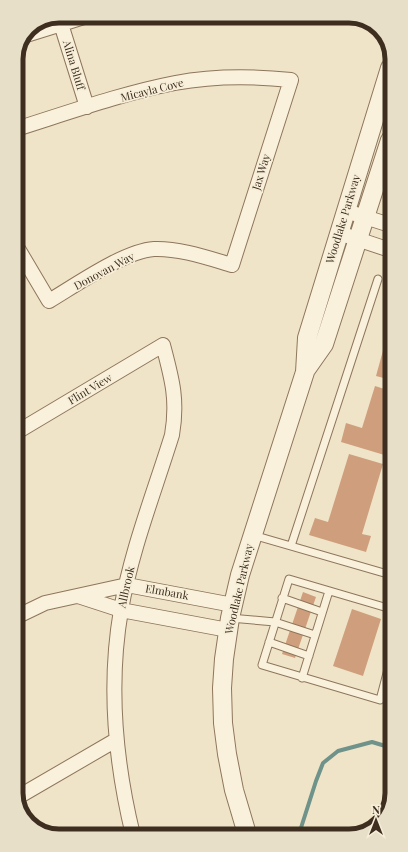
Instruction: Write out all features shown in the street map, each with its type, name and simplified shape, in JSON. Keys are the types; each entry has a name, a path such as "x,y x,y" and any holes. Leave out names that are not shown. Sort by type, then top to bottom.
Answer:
{"street":[{"path":"35,32 64,23"},
{"name":"Alina Bluff","path":"61,24 87,107"},
{"name":"Micayla Cove","path":"23,127 87,107 175,83 262,77 291,80"},
{"name":"Jax Way","path":"232,265 291,80"},
{"name":"Woodlake Parkway","path":"246,829 234,790 223,723 222,688 230,617 251,534 305,372 307,338 385,84"},
{"name":"Woodlake Parkway","path":"305,372 324,344 385,156"},
{"path":"346,211 385,223"},
{"path":"339,233 385,248"},
{"name":"Donovan Way","path":"23,257 49,301 130,254 155,249 192,254 232,265"},
{"name":"Flint View","path":"23,428 163,345"},
{"name":"Allbrook","path":"131,829 124,802 116,740 114,666 121,610 127,585 174,424 176,401 172,378 163,345"},
{"name":"Elmbank","path":"23,614 46,603 127,585 230,617"},
{"path":"77,596 121,610 230,617"},
{"path":"23,795 116,740"}],"lane":[{"path":"291,546 378,279"},
{"path":"251,534 385,574"},
{"path":"385,607 288,579 262,665 380,700 385,682"},
{"path":"302,678 329,590"},
{"path":"282,598 322,612"},
{"path":"230,617 275,622 315,635"},
{"path":"269,642 309,656"}],"building":[{"path":"385,343 385,378 376,376"},
{"path":"375,386 385,389 385,455 341,442 346,423 362,428"},
{"path":"349,454 383,464 362,534 371,536 366,552 309,535 315,518 328,522"},
{"path":"303,592 316,597 295,658 282,654"},
{"path":"352,609 381,619 363,676 333,666"}],"waterway":[{"path":"301,829 323,763 338,751 372,742 385,746"}]}
